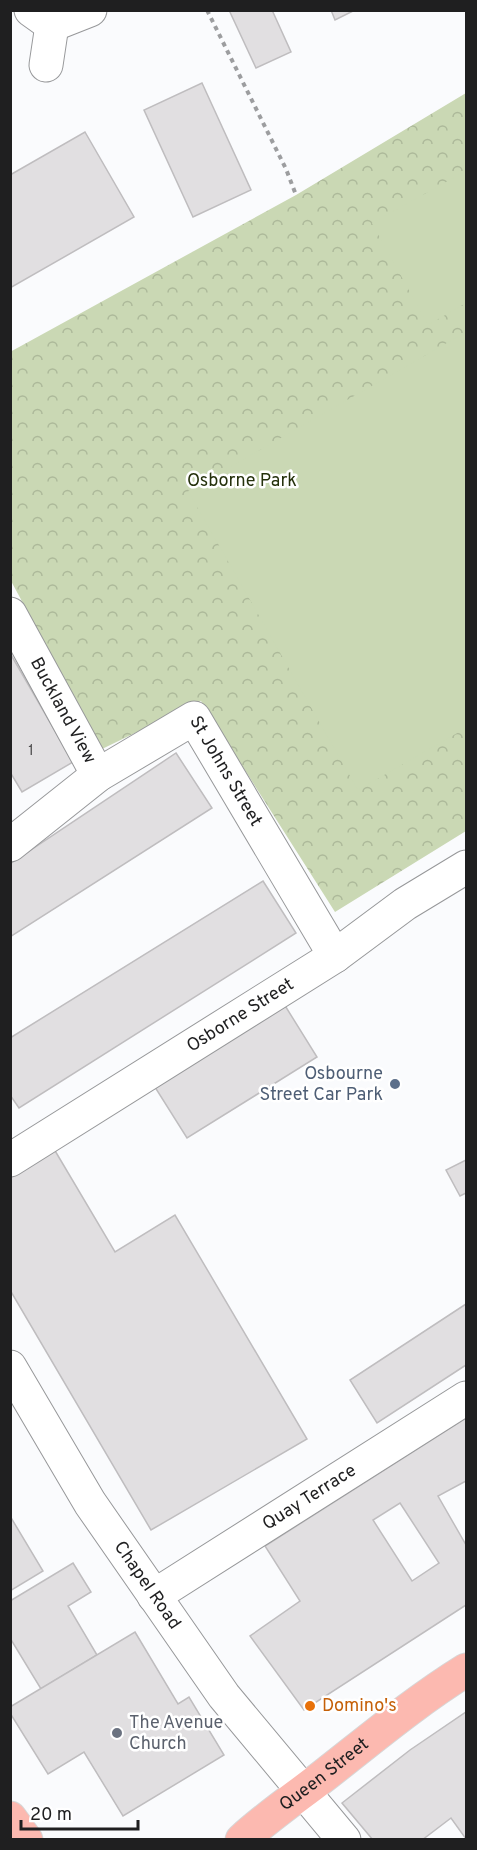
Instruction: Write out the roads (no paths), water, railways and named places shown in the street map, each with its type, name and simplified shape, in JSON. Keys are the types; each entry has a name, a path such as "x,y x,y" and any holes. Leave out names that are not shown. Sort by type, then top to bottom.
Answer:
{"main road":[{"name":"Queen Street","path":"242,1839 428,1694 466,1670"},
{"path":"10,1818 26,1839"}],"street":[{"path":"46,65 41,18 90,10"},
{"name":"Buckland View","path":"10,614 98,775"},
{"name":"St Johns Street","path":"10,845 98,775 194,718 335,956"},
{"name":"Osborne Street","path":"10,1160 335,956 405,904 466,867"},
{"name":"Chapel Road","path":"10,1367 90,1503 224,1696 344,1839"},
{"name":"Quay Terrace","path":"154,1596 466,1398"}],"place":[{"name":"Osbourne Street Car Park","path":"395,1084"},
{"name":"Domino's","path":"310,1706"},
{"name":"The Avenue Church","path":"117,1733"}],"park label":[{"name":"Osborne Park","path":"242,481"}]}
